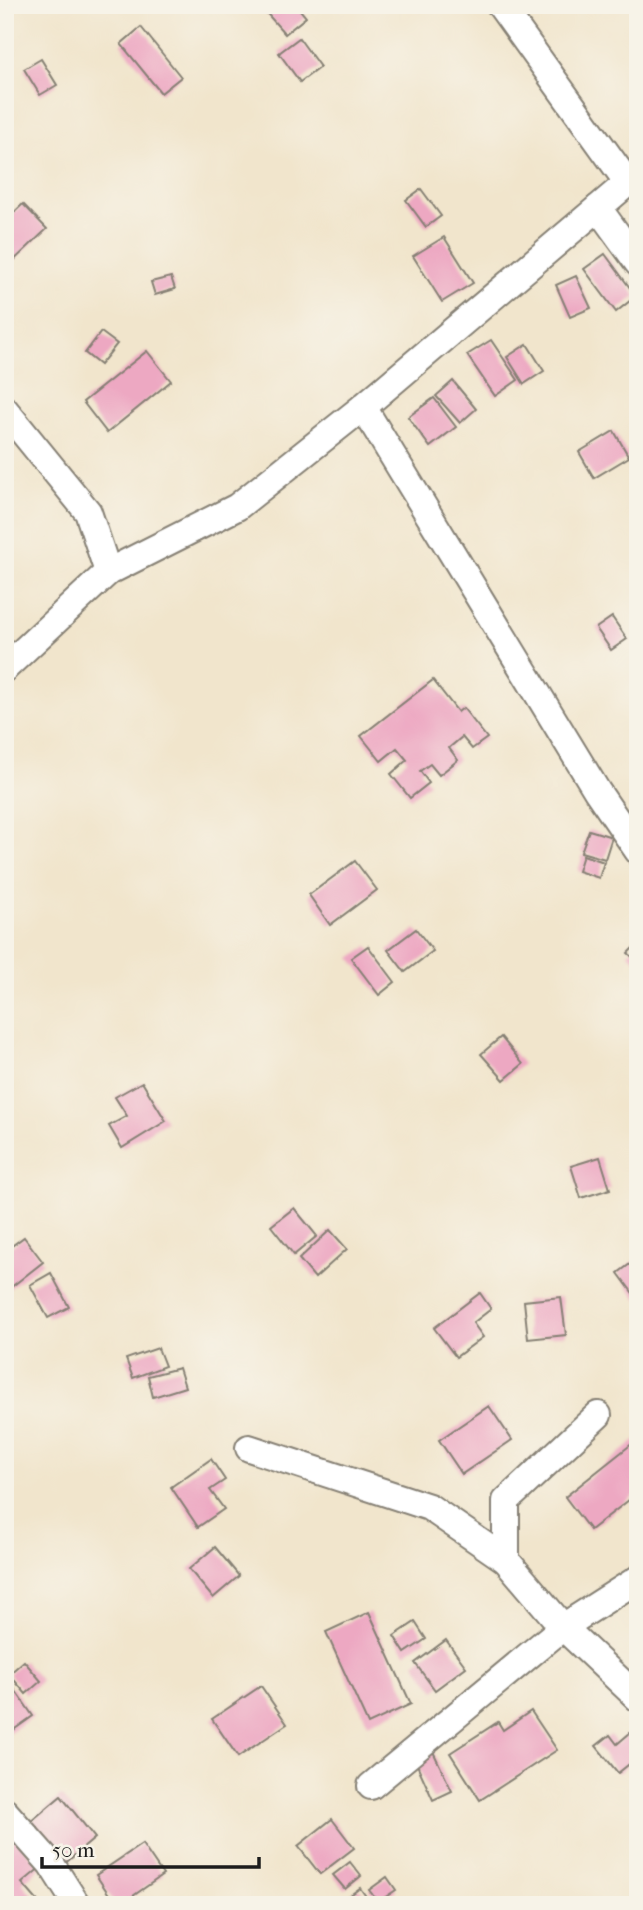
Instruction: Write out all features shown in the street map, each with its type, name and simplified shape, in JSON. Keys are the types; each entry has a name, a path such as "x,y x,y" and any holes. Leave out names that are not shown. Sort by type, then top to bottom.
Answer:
{"street":[{"path":"5,668 108,572 237,507 363,407 633,178 500,5"},
{"path":"598,208 638,263"},
{"path":"363,407 597,791 638,851"},
{"path":"5,410 88,512 108,572"},
{"path":"506,1560 506,1501 598,1415"},
{"path":"249,1448 429,1507 506,1560 563,1627 638,1699"},
{"path":"371,1786 563,1627 638,1579"},
{"path":"5,1812 51,1864 77,1905"}],"building":[{"path":"267,5 296,5 306,17 285,34 263,9"},
{"path":"141,27 181,77 161,93 121,44"},
{"path":"299,38 320,67 300,82 279,53"},
{"path":"41,59 57,85 40,95 24,69"},
{"path":"421,189 441,216 426,227 406,200"},
{"path":"23,204 47,229 9,265 5,261 5,221"},
{"path":"444,237 473,283 442,302 413,256"},
{"path":"605,254 636,296 616,312 584,269"},
{"path":"576,276 591,308 570,317 556,285"},
{"path":"171,277 175,289 155,295 151,282"},
{"path":"101,332 117,344 100,365 85,353"},
{"path":"491,340 518,380 495,396 467,355"},
{"path":"527,344 544,371 524,384 507,357"},
{"path":"147,351 171,381 107,433 83,402"},
{"path":"453,381 476,409 460,423 436,396"},
{"path":"434,398 456,427 430,447 408,417"},
{"path":"614,431 629,457 594,478 579,452"},
{"path":"612,617 627,639 611,650 596,628"},
{"path":"433,680 458,712 463,708 487,738 472,749 462,737 449,748 458,760 439,775 430,764 420,771 429,783 410,798 391,774 407,760 397,748 381,761 361,736"},
{"path":"589,830 612,837 605,859 581,852"},
{"path":"583,855 604,862 599,878 578,871"},
{"path":"355,861 377,890 330,925 309,895"},
{"path":"416,929 433,951 405,972 388,950"},
{"path":"638,943 638,962 628,953"},
{"path":"368,946 395,982 379,995 351,958"},
{"path":"501,1037 523,1064 504,1080 481,1054"},
{"path":"142,1082 166,1121 122,1148 109,1126 127,1116 115,1097"},
{"path":"600,1157 610,1189 581,1198 571,1166"},
{"path":"294,1208 317,1236 294,1255 271,1226"},
{"path":"330,1230 347,1249 315,1278 299,1259"},
{"path":"24,1237 43,1262 5,1292 5,1251"},
{"path":"638,1258 638,1300 618,1273"},
{"path":"51,1273 69,1307 48,1318 30,1285"},
{"path":"480,1293 491,1309 473,1323 483,1337 456,1357 434,1328"},
{"path":"561,1297 566,1335 528,1339 524,1301"},
{"path":"158,1348 165,1366 133,1378 126,1359"},
{"path":"179,1368 185,1387 153,1397 148,1376"},
{"path":"489,1406 512,1440 462,1474 439,1440"},
{"path":"638,1439 638,1493 590,1530 565,1497"},
{"path":"211,1459 225,1480 210,1490 224,1509 198,1527 171,1487"},
{"path":"215,1547 239,1576 213,1598 189,1569"},
{"path":"369,1612 411,1704 368,1724 326,1632"},
{"path":"415,1622 426,1639 405,1653 394,1636"},
{"path":"446,1640 466,1667 435,1690 415,1663"},
{"path":"24,1661 41,1681 26,1694 9,1674"},
{"path":"261,1686 287,1724 238,1757 212,1719"},
{"path":"13,1687 33,1716 5,1736 5,1692"},
{"path":"531,1711 557,1750 480,1800 450,1753 498,1722 503,1730"},
{"path":"630,1733 638,1743 638,1757 618,1773 596,1746 610,1735 617,1744"},
{"path":"428,1741 452,1791 433,1800 410,1749"},
{"path":"61,1796 95,1838 63,1865 29,1823"},
{"path":"332,1819 354,1848 320,1874 298,1846"},
{"path":"14,1837 41,1867 22,1883 41,1905 5,1905 5,1845"},
{"path":"142,1844 163,1875 120,1905 116,1905 96,1875"},
{"path":"350,1862 361,1876 345,1889 333,1875"},
{"path":"387,1877 396,1890 378,1902 369,1890"},
{"path":"360,1888 372,1905 337,1905"}]}
